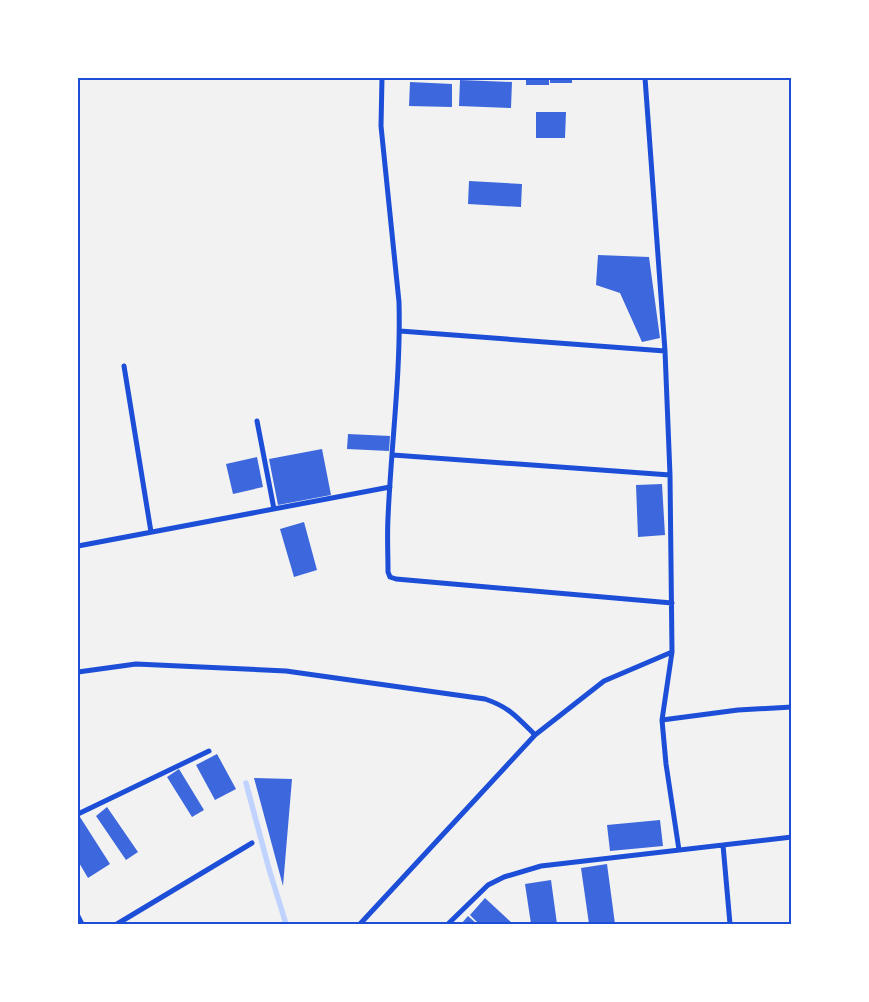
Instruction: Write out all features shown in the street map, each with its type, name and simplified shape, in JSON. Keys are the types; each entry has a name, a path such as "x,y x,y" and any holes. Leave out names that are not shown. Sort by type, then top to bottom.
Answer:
{"street":[{"path":"382,78 381,126 391,217 400,331 388,518 388,572 390,577 672,603"},
{"path":"645,78 665,351 670,475 672,652 662,720 666,764 679,850"},
{"path":"400,331 665,351"},
{"path":"124,366 151,532"},
{"path":"257,420 274,509"},
{"path":"393,455 670,475"},
{"path":"78,546 390,487"},
{"path":"360,924 535,735 604,681 672,652"},
{"path":"78,672 136,664 286,671 484,699 500,704 514,713 535,735"},
{"path":"662,720 738,710 792,707"},
{"path":"78,814 209,751"},
{"path":"448,924 488,885 504,877 542,866 792,837"},
{"path":"117,924 252,843"},
{"path":"723,845 730,924"},
{"path":"78,916 82,924"}],"building":[{"path":"526,78 549,78 549,85 526,85"},
{"path":"550,78 572,78 572,83 550,83"},
{"path":"460,80 512,82 511,108 459,106"},
{"path":"410,82 452,84 452,107 409,106"},
{"path":"536,112 566,112 565,138 536,138"},
{"path":"469,181 522,184 521,207 468,204"},
{"path":"598,255 649,257 660,338 642,342 620,293 596,285"},
{"path":"348,434 390,436 389,451 347,449"},
{"path":"322,449 331,495 278,505 269,459"},
{"path":"257,457 263,487 233,494 226,464"},
{"path":"662,484 665,535 638,537 636,485"},
{"path":"304,522 317,570 294,577 280,529"},
{"path":"217,754 236,789 215,800 196,765"},
{"path":"179,769 204,810 192,817 167,777"},
{"path":"254,778 292,779 283,886"},
{"path":"107,807 138,852 126,860 96,816"},
{"path":"80,817 110,864 88,878 78,861 78,819"},
{"path":"660,820 663,846 610,851 607,825"},
{"path":"607,864 615,924 589,924 581,868"},
{"path":"551,880 557,924 531,924 525,884"},
{"path":"485,898 513,924 479,924 470,915"},
{"path":"468,916 477,924 461,924"}],"waterway":[{"path":"246,783 286,924"}]}
